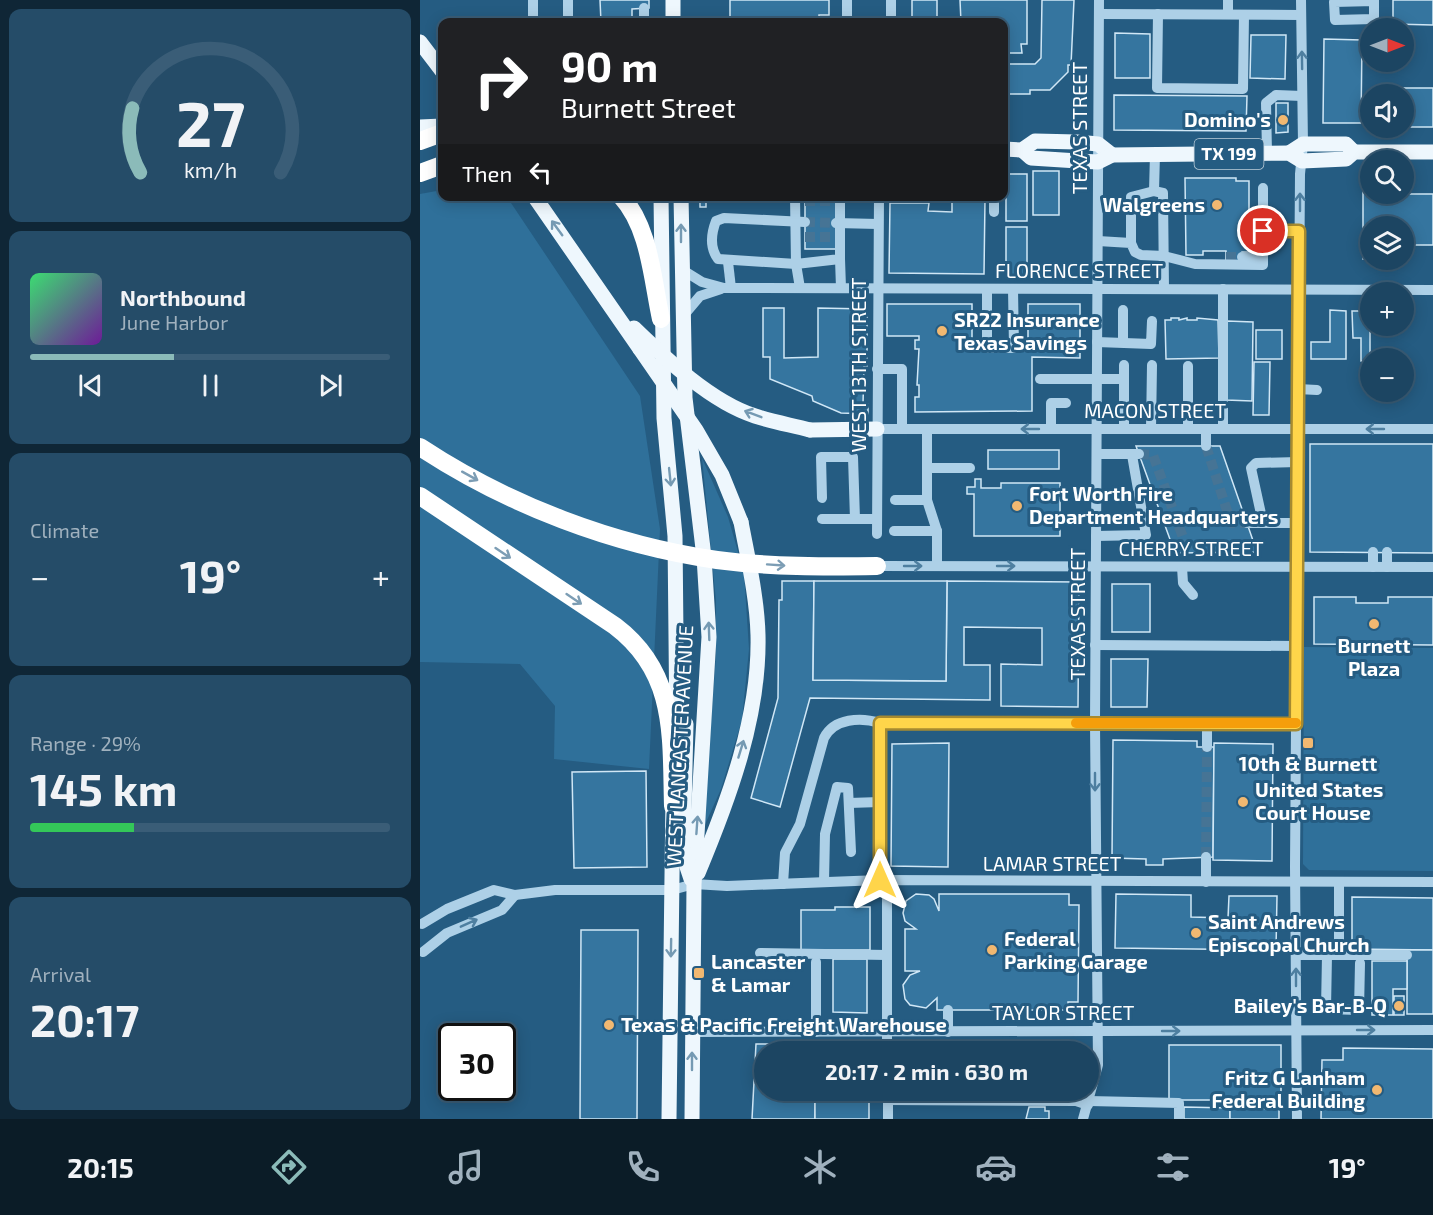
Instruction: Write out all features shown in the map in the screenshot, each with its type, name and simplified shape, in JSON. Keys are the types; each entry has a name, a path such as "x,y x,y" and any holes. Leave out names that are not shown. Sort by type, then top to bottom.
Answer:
{"highway":[{"path":"420,141 438,134"},
{"path":"420,173 438,166"},
{"path":"624,201 639,225 661,319"},
{"path":"420,447 518,500 561,518 630,540 717,560 757,564 877,566"},
{"path":"420,496 621,631 649,661 664,692 668,712 673,806"}],"main road":[{"path":"673,0 673,18"},
{"path":"420,42 438,64"},
{"path":"420,127 438,126"},
{"path":"1022,150 1035,141 1098,144 1112,154"},
{"name":"TX 199","path":"1295,157 1303,144 1346,144 1354,152"},
{"path":"1008,149 1022,150 1032,158 1098,162"},
{"name":"TX 199","path":"1098,162 1112,154 1267,153 1295,157 1346,159 1354,152 1433,152"},
{"path":"538,201 696,430 722,475 741,522 753,584 758,635 755,689 728,791 694,884"},
{"path":"651,201 660,245"},
{"name":"WEST LANCASTER AVENUE","path":"661,201 664,418 675,536 678,710 673,806 669,1119"},
{"name":"WEST LANCASTER AVENUE","path":"681,201 686,398 704,557 709,637 694,884 692,1119"},
{"path":"604,295 664,357 719,397 753,415 810,430 877,429"},
{"path":"675,536 686,617 688,674 683,855 687,873 694,884"}],"street":[{"path":"533,0 533,18"},
{"path":"568,0 568,18"},
{"path":"847,0 847,18"},
{"path":"891,0 891,18"},
{"name":"TEXAS STREET","path":"1083,1119 1098,1065 1095,645 1099,0"},
{"path":"1228,0 1228,14"},
{"path":"1301,0 1303,144"},
{"path":"644,8 644,18"},
{"path":"1099,14 1301,15"},
{"path":"1158,14 1156,88 1242,89 1244,15"},
{"path":"1267,153 1266,103 1276,96 1302,96"},
{"path":"1154,191 1155,154"},
{"path":"1295,157 1299,231 1295,882 1297,1119"},
{"path":"1164,289 1164,256 1163,193 1154,191 1131,196 1131,243 1135,252 1141,255 1164,256 1195,264 1263,265 1263,188"},
{"path":"798,201 800,237 796,264 800,288"},
{"path":"838,201 841,288"},
{"name":"WEST 13TH STREET","path":"877,534 879,201"},
{"path":"994,201 994,212"},
{"path":"800,222 724,218 716,221 712,232 713,253 718,259 728,262 796,264 840,259"},
{"path":"838,223 879,224"},
{"path":"1263,231 1299,231"},
{"path":"1098,241 1131,243"},
{"path":"1195,264 1204,258 1226,257"},
{"path":"1242,257 1263,257"},
{"path":"727,288 728,262"},
{"name":"FLORENCE STREET","path":"681,269 700,281 727,288 1433,290"},
{"name":"FLORENCE STREET","path":"684,315 700,297 727,288"},
{"path":"987,289 987,348 1014,348 1013,289"},
{"path":"1223,429 1224,290"},
{"path":"1123,310 1123,342"},
{"path":"1097,342 1151,344 1152,321"},
{"path":"1124,365 1124,429"},
{"path":"1151,429 1152,365"},
{"path":"1188,366 1188,429"},
{"path":"877,369 902,369 902,429"},
{"path":"1040,379 1124,379"},
{"path":"1298,389 1317,390"},
{"path":"1051,429 1052,403 1066,403"},
{"name":"MACON STREET","path":"877,429 1433,429"},
{"path":"927,429 927,500 937,531 937,566"},
{"path":"1206,429 1206,446"},
{"path":"1096,454 1136,455 1146,535 1096,536"},
{"path":"822,498 821,458 854,457 855,519"},
{"path":"1263,523 1251,468 1256,463 1298,462"},
{"path":"927,468 970,468"},
{"path":"895,500 927,500"},
{"path":"822,519 877,519"},
{"path":"1247,523 1298,523"},
{"path":"894,531 937,531"},
{"path":"1373,552 1373,567"},
{"path":"1387,552 1387,567"},
{"path":"1189,554 1183,583 1193,595"},
{"name":"CHERRY STREET","path":"877,566 1433,567"},
{"path":"1095,645 1297,646"},
{"path":"783,884 785,853 800,824 827,733 848,721 867,719 880,723 1296,724"},
{"path":"880,723 880,880 887,888 887,1041"},
{"path":"1207,724 1207,747"},
{"path":"824,882 825,834 837,787 848,788 851,852"},
{"path":"849,803 880,802"},
{"path":"1206,857 1206,882"},
{"name":"LAMAR STREET","path":"422,924 447,909 494,890 515,895 576,889 672,890 694,884 727,886 880,880 1433,882"},
{"path":"1339,882 1339,955"},
{"path":"423,952 447,933 502,910 515,895"},
{"path":"760,953 887,955"},
{"path":"1296,955 1407,955"},
{"path":"1327,955 1326,1009 1359,1010 1360,963"},
{"path":"816,962 816,1032"},
{"path":"948,1010 948,1032"},
{"path":"1344,1010 1344,1030"},
{"name":"TAYLOR STREET","path":"693,1032 773,1038 816,1032 1433,1030"},
{"path":"888,1101 888,1119"},
{"path":"1076,1101 1179,1103 1179,1119"}],"shaded area":[{"path":"438,191 438,201 510,201 640,396 660,529 649,769 554,759 555,706 520,664 420,662 420,194"},
{"path":"702,458 728,517 744,573 749,649 742,720 721,789 703,829 716,655 716,601"},
{"path":"1304,647 1433,648 1433,871 1309,870 1303,864"}],"building":[{"path":"600,0 649,0 649,8 632,9 632,18 601,18"},
{"path":"730,0 829,0 829,15 819,15 819,18 730,18"},
{"path":"912,0 937,0 937,18 912,18"},
{"path":"960,0 1027,0 1027,44 1021,44 1022,53 1008,53 1008,18 961,18"},
{"path":"1042,0 1074,0 1071,65 1068,65 1068,72 1050,90 1030,90 1030,94 1008,94 1008,64 1035,64 1041,58"},
{"path":"1393,0 1433,0 1433,25 1414,25 1414,18 1393,18"},
{"path":"1115,33 1150,34 1150,78 1115,78"},
{"path":"1251,35 1286,35 1285,79 1250,78"},
{"path":"1324,39 1360,40 1360,123 1323,123"},
{"path":"1414,88 1433,88 1433,127 1414,127"},
{"path":"1114,95 1247,96 1246,131 1114,130"},
{"path":"1276,103 1288,103 1288,132 1276,133"},
{"path":"1033,171 1059,171 1059,215 1033,215"},
{"path":"1008,174 1027,174 1027,221 1006,221"},
{"name":"Walgreens","path":"1185,178 1236,178 1236,181 1249,181 1249,252 1242,252 1242,261 1226,261 1226,251 1203,251 1203,255 1186,255"},
{"path":"1414,194 1433,194 1433,245 1414,245 1414,216 1363,216 1363,204 1414,204"},
{"path":"700,201 706,201 706,207 700,207"},
{"path":"805,201 836,201 836,249 805,249"},
{"path":"952,201 985,201 984,274 889,273 890,203 929,203 928,211 952,212"},
{"path":"1006,227 1027,227 1027,275 1006,275"},
{"path":"887,304 972,304 972,351 1028,351 1028,304 1080,304 1080,358 1032,357 1032,411 915,412 915,397 919,397 919,385 917,385 919,349 915,349 915,340 919,340 919,336 887,336"},
{"path":"763,308 784,308 784,358 818,357 818,308 867,309 867,366 864,366 863,404 868,404 868,414 841,413 813,401 812,396 770,379 770,357 763,357"},
{"path":"1330,310 1346,311 1346,359 1311,359 1311,342 1330,342"},
{"path":"1352,311 1360,311 1360,336 1370,336 1370,348 1361,348 1361,338 1353,338"},
{"path":"1171,318 1218,320 1219,358 1166,359 1165,320 1171,320"},
{"path":"1227,321 1253,322 1252,401 1226,400"},
{"path":"1256,330 1282,330 1282,359 1256,359"},
{"path":"1254,362 1270,362 1269,415 1253,415"},
{"path":"1310,444 1433,444 1433,553 1310,552"},
{"path":"1136,446 1220,446 1257,552 1175,553"},
{"path":"988,450 1059,450 1059,469 988,469"},
{"name":"Fort Worth Fire Department Headquarters","path":"975,479 981,479 981,488 1001,488 1001,483 1060,483 1060,536 974,536 974,494 967,494 967,487 975,487"},
{"path":"782,581 814,581 813,680 946,681 947,581 1079,582 1078,707 1001,706 1001,664 1042,665 1042,628 964,627 964,665 990,665 990,700 810,698 780,807 751,798 778,698 779,600 782,600"},
{"path":"814,581 947,581 946,681 813,680"},
{"path":"1112,584 1150,584 1150,632 1112,632"},
{"name":"Burnett Plaza","path":"1314,597 1356,597 1356,603 1388,603 1388,597 1433,597 1433,645 1314,644"},
{"path":"1111,659 1148,659 1147,707 1111,707"},
{"path":"1113,740 1197,741 1197,747 1214,747 1213,857 1163,859 1163,865 1146,865 1146,859 1112,858"},
{"path":"949,743 948,867 891,866 892,744"},
{"name":"United States Court House","path":"1214,743 1273,744 1272,861 1213,860"},
{"path":"646,771 647,867 574,868 572,772"},
{"name":"Federal Parking Garage","path":"916,894 929,895 934,899 939,911 939,894 1069,894 1069,905 1079,905 1078,1002 1068,1002 1068,1010 937,1010 937,998 926,1008 910,1005 905,999 903,985 910,975 920,971 905,971 905,929 916,929 905,921 903,913 906,901"},
{"name":"Saint Andrews Episcopal Church","path":"1116,894 1191,895 1191,917 1228,918 1229,896 1277,896 1276,950 1115,948"},
{"path":"1352,897 1433,898 1433,950 1352,949"},
{"path":"835,907 870,907 870,950 801,950 801,910 835,910"},
{"name":"Texas & Pacific Freight Warehouse","path":"581,930 638,930 637,1119 580,1119"},
{"path":"1407,950 1433,950 1433,1014 1407,1014"},
{"path":"833,959 867,959 867,1013 833,1012"},
{"path":"1372,961 1407,961 1407,989 1393,989 1393,1015 1372,1015"},
{"name":"Bailey's Bar-B-Q","path":"1394,996 1404,996 1404,1015 1394,1015"},
{"path":"1169,1045 1281,1045 1281,1100 1169,1100"},
{"name":"Fritz G Lanham Federal Building","path":"1343,1048 1433,1049 1433,1119 1321,1119 1322,1060 1343,1060"},
{"path":"754,1082 754,1101 815,1101 815,1119 752,1119"},
{"path":"815,1101 869,1101 869,1119 815,1119"},
{"path":"1029,1107 1045,1107 1045,1111 1049,1111 1049,1119 1026,1119"},
{"path":"1184,1107 1230,1108 1230,1119 1184,1119"},
{"path":"1230,1108 1279,1109 1279,1119 1230,1119"}],"tunnel":[{"path":"805,201 835,201"},
{"path":"805,222 836,223"},
{"path":"805,237 836,237"},
{"path":"1226,257 1242,257"},
{"path":"1206,446 1231,523 1247,523"},
{"path":"1139,454 1153,455 1189,554"},
{"path":"1206,857 1207,747"}],"slow traffic":[{"path":"1076,723 1296,723"}],"place":[{"name":"Domino's","path":"1283,120"},
{"name":"Walgreens","path":"1217,205"},
{"name":"SR22 Insurance Texas Savings","path":"942,331"},
{"name":"Fort Worth Fire Department Headquarters","path":"1017,506"},
{"name":"Burnett Plaza","path":"1374,624"},
{"name":"10th & Burnett","path":"1308,743"},
{"name":"United States Court House","path":"1243,802"},
{"name":"Saint Andrews Episcopal Church","path":"1196,933"},
{"name":"Federal Parking Garage","path":"992,950"},
{"name":"Lancaster & Lamar","path":"699,973"},
{"name":"Bailey's Bar-B-Q","path":"1399,1006"},
{"name":"Texas & Pacific Freight Warehouse","path":"609,1025"},
{"name":"Fritz G Lanham Federal Building","path":"1377,1090"}],"route":[{"path":"880,880 880,723 1296,724 1299,231 1263,231"}]}
